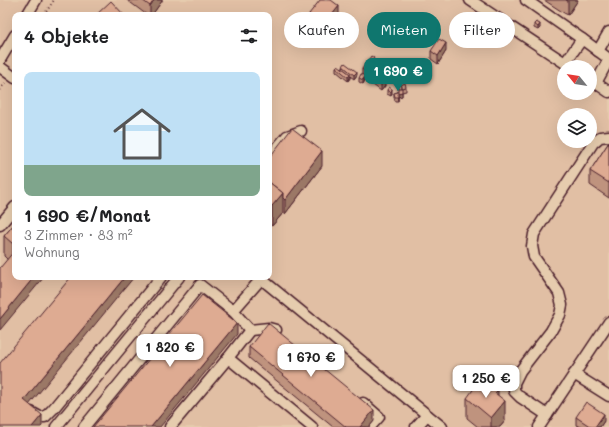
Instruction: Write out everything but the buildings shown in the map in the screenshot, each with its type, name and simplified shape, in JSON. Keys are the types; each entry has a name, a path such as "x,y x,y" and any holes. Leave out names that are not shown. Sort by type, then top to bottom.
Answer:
{"street":[{"path":"29,12 36,0"},
{"path":"470,0 560,60"},
{"path":"526,0 609,59 597,76"},
{"path":"598,51 609,32"},
{"path":"571,60 582,39"},
{"path":"0,60 12,40"},
{"path":"0,67 12,76"},
{"path":"597,84 609,92"},
{"path":"272,154 287,136 301,131"},
{"path":"547,415 520,397 514,391 514,383 520,371 551,331 560,315 562,305 559,293 534,258 532,246 534,234 593,143 600,137 609,136"},
{"path":"0,225 12,211"},
{"path":"29,411 40,418 45,418 159,280"},
{"path":"56,427 177,280"},
{"path":"233,311 258,280"},
{"path":"262,280 442,427"},
{"path":"84,427 200,285 233,311 250,330"},
{"path":"539,427 609,322"},
{"path":"170,427 250,330 259,328 274,328 286,337"},
{"path":"228,358 312,427"},
{"path":"574,374 609,396"},
{"path":"356,397 379,416 370,427"},
{"path":"416,427 427,415"}],"path":[{"path":"46,12 54,0"}],"shaded area":[{"path":"0,0 609,0 609,427 0,427"}]}
